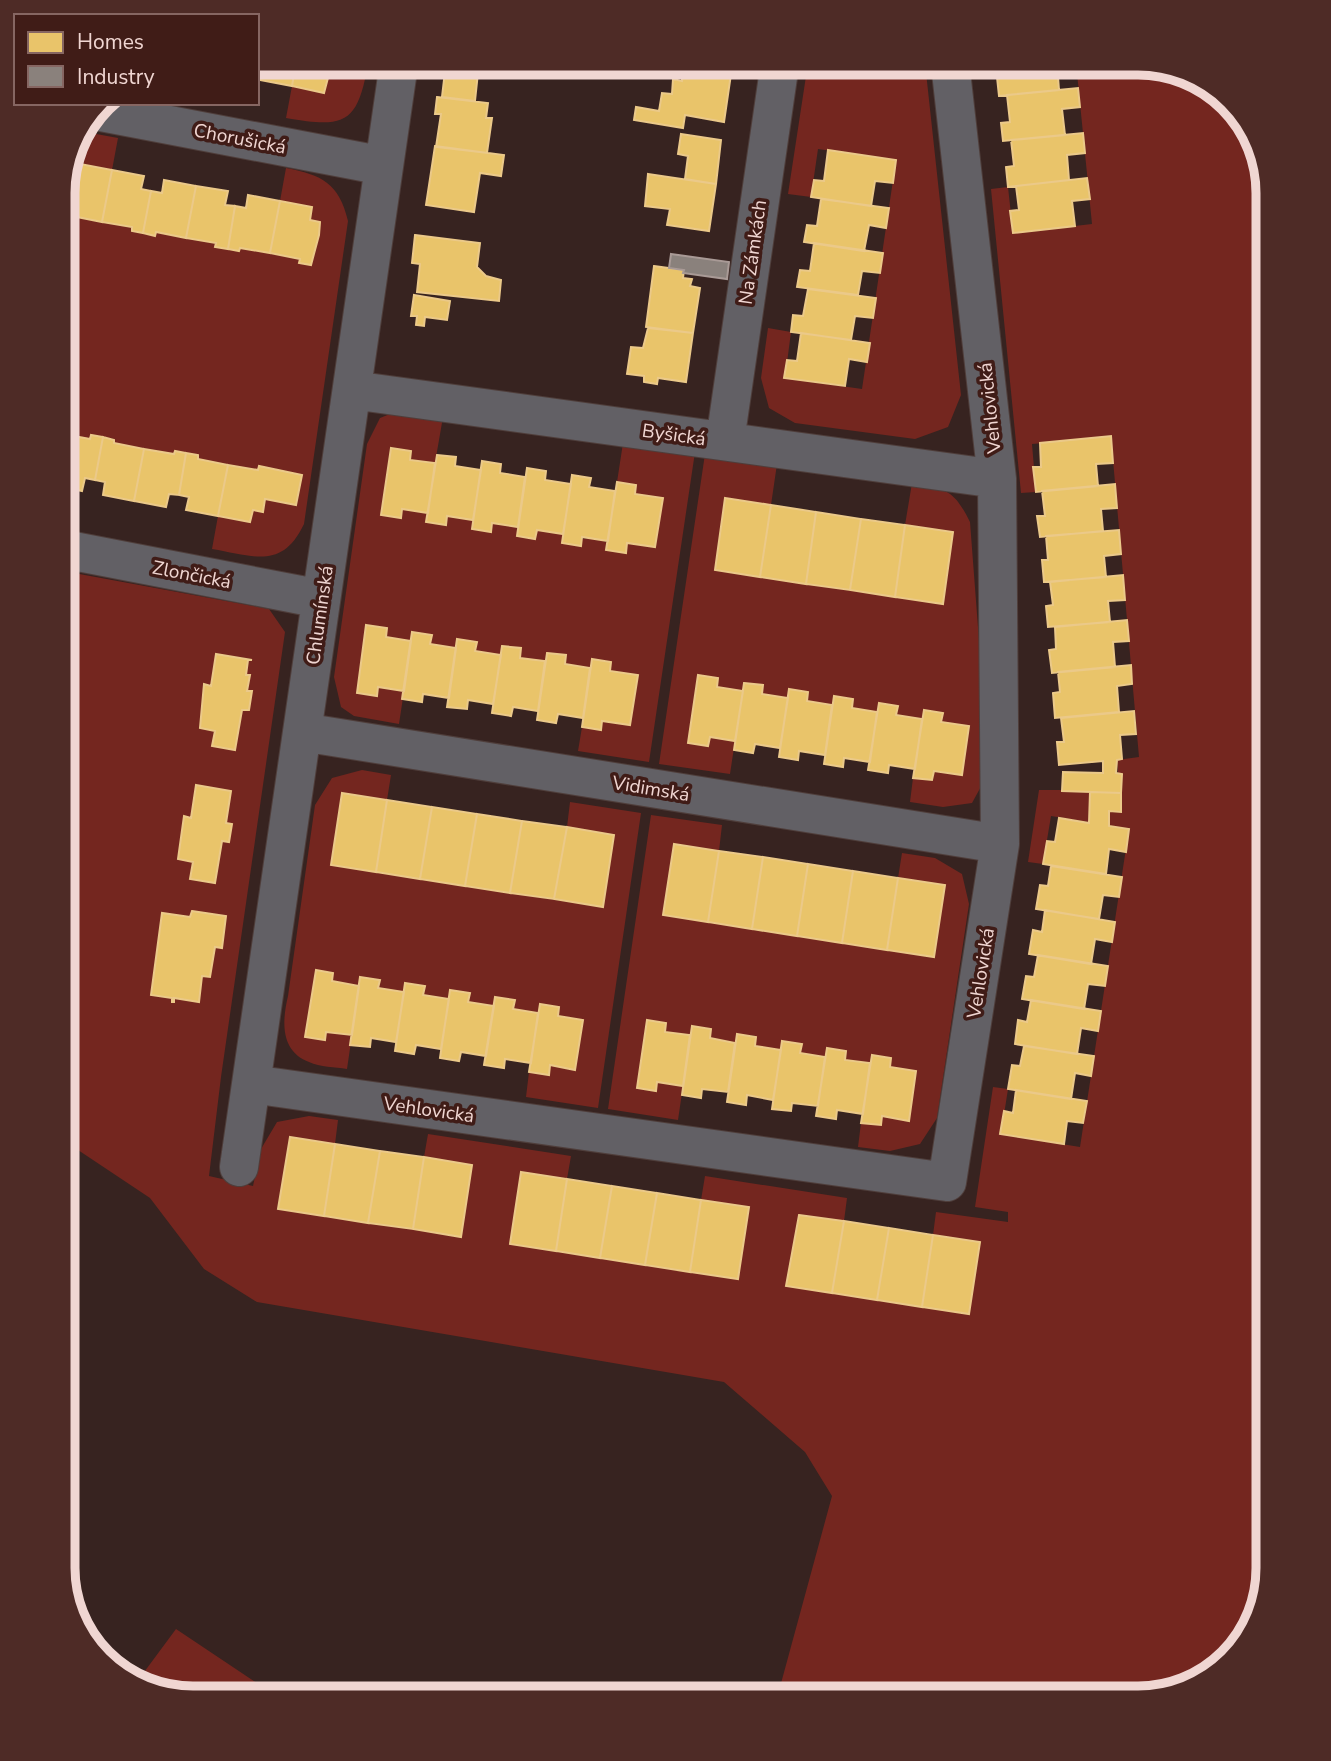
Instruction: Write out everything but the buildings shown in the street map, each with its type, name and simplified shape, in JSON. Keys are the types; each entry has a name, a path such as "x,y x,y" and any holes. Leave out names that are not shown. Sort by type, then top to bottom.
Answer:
{"street":[{"name":"Chlumínská","path":"239,1167 396,75"},
{"name":"Na Zámkách","path":"725,441 778,76"},
{"name":"Vehlovická","path":"251,1084 947,1182 1000,845 997,479 951,76"},
{"name":"Chorušická","path":"107,113 384,166"},
{"name":"Byšická","path":"352,390 997,479"},
{"name":"Zlončická","path":"76,551 321,599"},
{"name":"Vidimská","path":"302,732 1000,845"}],"shaded area":[{"path":"329,75 366,75 359,99 345,118 322,122 286,118 292,86 323,93"},
{"path":"806,76 926,76 961,395 948,427 915,439 795,423 769,408 761,378 768,328 791,332 785,378 862,389 896,160 818,149 811,197 788,194"},
{"path":"1077,76 1145,76 1183,84 1216,105 1244,141 1255,178 1256,193 1256,1568 1253,1591 1244,1620 1216,1656 1190,1674 1153,1685 780,1686 832,1496 805,1452 724,1382 257,1302 204,1269 150,1198 75,1148 76,573 269,609 285,632 209,1176 253,1186 261,1149 277,1122 309,1116 338,1120 335,1144 290,1137 279,1209 460,1236 424,1157 428,1134 571,1156 567,1179 521,1173 510,1244 737,1279 749,1208 701,1200 705,1176 847,1198 844,1221 799,1215 786,1286 969,1314 980,1242 933,1235 936,1212 1008,1222 1008,1212 975,1207 993,1087 1008,1089 1001,1134 1080,1147 1129,829 1051,816 1043,864 1028,862 1039,790 1122,790 1122,774 1118,773 1117,760 1139,757 1111,437 1032,444 1036,492 1021,493 991,189 1008,187 1013,233 1092,224","holes":["216,654 251,659 248,660 246,675 249,675 247,691 252,691 242,710 235,750 213,746 215,731 200,728 204,685 211,686","197,785 231,791 226,823 232,824 229,841 222,841 190,879 193,862 178,859 184,817 191,818","192,911 221,948 215,947 210,977 202,976 199,1002 174,998 172,1002 172,998 151,995 162,913 190,917"]},
{"path":"92,133 118,138 112,170 80,164 77,179 79,163"},
{"path":"286,168 310,174 334,189 348,221 304,524 286,548 276,554 254,556 212,549 218,516 250,522 253,510 263,512 265,499 301,475 259,466 258,470 198,459 198,455 175,451 174,454 114,443 114,439 91,435 90,439 76,436 76,217 132,227 132,231 155,236 156,232 216,243 216,247 239,251 240,248 300,259 300,263 311,265 317,239 310,220 312,207 280,201"},
{"path":"395,412 443,417 435,463 410,460 411,451 391,448 381,515 401,518 402,509 428,513 427,522 445,525 447,516 473,520 472,529 490,532 492,523 518,527 517,536 535,539 537,530 563,534 562,543 595,539 626,553 627,543 655,547 663,498 635,494 636,485 617,482 623,443 695,452 649,762 578,751 582,727 601,730 602,721 630,725 638,675 610,671 611,662 592,659 590,668 565,664 566,655 547,653 545,661 520,658 521,648 502,646 501,655 475,651 476,642 458,639 456,648 430,644 431,635 412,632 411,641 386,637 367,625 357,692 377,695 378,687 404,691 399,724 354,716 341,707 334,677 367,444 380,418"},
{"path":"705,454 777,464 771,505 716,570 942,604 953,532 905,525 912,483 942,490 959,503 970,522 989,772 972,803 943,807 910,802 913,778 932,780 934,771 962,775 969,726 941,722 942,713 924,710 922,719 896,715 897,706 879,703 877,712 852,708 853,699 834,696 832,705 807,701 808,692 788,698 762,694 763,685 745,683 743,691 717,687 718,678 710,737 735,741 730,774 659,764"},
{"path":"362,770 391,775 387,800 342,794 331,865 602,907 614,835 567,827 570,802 641,813 598,1108 526,1097 529,1072 550,1065 575,1069 583,1020 558,1016 559,1007 540,1004 538,1013 513,1009 514,1000 495,997 494,1006 468,1002 469,993 449,999 423,995 424,986 404,992 378,988 379,980 361,977 359,986 332,981 333,973 316,970 305,1037 324,1040 326,1032 352,1035 347,1069 313,1064 293,1051 288,1043 284,1025 315,805 332,778"},
{"path":"651,815 722,825 719,851 674,844 663,915 934,957 945,885 898,878 902,853 935,858 962,874 969,904 937,1118 920,1144 890,1151 858,1147 861,1123 881,1125 882,1116 909,1120 916,1071 890,1067 891,1058 872,1055 870,1064 845,1060 846,1051 827,1048 825,1057 800,1053 801,1044 782,1041 781,1050 755,1046 756,1036 737,1034 735,1043 710,1038 711,1029 692,1027 690,1035 665,1032 666,1023 648,1020 637,1088 656,1091 657,1082 683,1086 678,1120 608,1109"},
{"path":"176,1629 261,1686 193,1686 170,1683 142,1674"}]}
